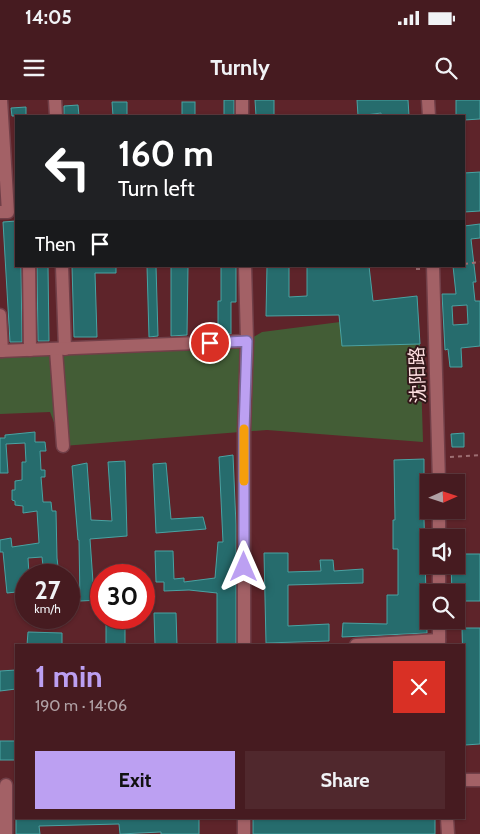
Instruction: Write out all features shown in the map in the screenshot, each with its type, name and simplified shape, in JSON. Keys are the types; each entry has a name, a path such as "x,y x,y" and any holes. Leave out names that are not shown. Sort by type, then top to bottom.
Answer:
{"street":[{"path":"1,100 3,176 8,213"},
{"path":"55,100 56,115"},
{"path":"242,100 242,115"},
{"path":"428,100 429,115"},
{"path":"28,267 30,350"},
{"path":"62,267 60,349 63,446"},
{"path":"244,644 244,431 247,341 245,267"},
{"name":"沈阳路","path":"433,267 439,474"},
{"path":"0,315 1,351 247,341"},
{"path":"384,644 439,642 439,629"},
{"path":"465,780 480,780"},
{"path":"6,834 7,785"},
{"path":"244,819 244,834"},
{"path":"447,819 448,834"}],"path":[{"path":"465,264 480,262"},
{"path":"439,457 480,455"}],"green space":[{"path":"340,322 343,346 420,344 423,442 267,430 63,446 50,412 0,414 0,351 247,341 262,332"}],"building":[{"path":"224,100 234,100 234,115 224,115"},
{"path":"255,100 274,100 274,115 256,115"},
{"path":"357,100 408,100 409,115 381,115 381,113 358,115"},
{"path":"456,100 480,100 480,119 465,120 465,115 456,115"},
{"path":"112,102 127,102 127,115 113,115"},
{"path":"182,102 195,102 195,115 182,115"},
{"path":"78,105 79,115 64,115 64,106"},
{"path":"26,107 26,115 12,116 11,108"},
{"path":"480,172 480,211 465,212 465,173"},
{"path":"15,221 15,267 21,267 22,342 10,342 3,222"},
{"path":"480,224 480,238 471,239 476,282 473,282 475,301 480,301 480,346 461,348 462,367 450,367 448,349 445,350 442,294 456,294 453,267 465,267 465,226","holes":["467,305 468,324 453,325 452,306"]},
{"path":"37,267 48,267 49,341 38,341"},
{"path":"72,267 116,267 116,273 95,273 97,337 74,337"},
{"path":"147,267 156,267 158,336 149,337"},
{"path":"171,267 188,267 187,335 171,336"},
{"path":"221,267 236,267 236,302 231,302 231,334 218,334 218,301 221,301"},
{"path":"267,267 289,267 289,297 307,296 307,267 369,267 373,301 417,296 420,344 342,346 339,315 266,316"},
{"path":"35,432 35,442 45,442 46,451 40,451 41,470 45,470 45,477 41,477 43,502 51,502 52,511 56,511 58,564 43,564 42,557 28,558 28,564 15,564 15,592 7,593 3,552 0,552 0,540 11,538 12,547 39,543 37,511 23,513 23,506 15,505 15,501 12,500 12,490 15,490 15,481 22,480 22,462 26,462 25,443 6,444 8,473 0,473 0,438 5,438 5,435"},
{"path":"464,433 464,447 452,447 451,434"},
{"path":"233,455 236,525 236,644 217,644 217,593 189,590 164,591 164,582 156,582 155,551 173,551 174,579 184,578 184,582 215,578 218,542 223,542 219,457"},
{"path":"424,459 424,474 420,474 420,519 424,519 424,529 420,529 420,574 425,574 426,584 420,584 420,629 427,629 427,633 342,637 343,623 387,624 387,595 398,595 398,549 393,549 393,520 395,520 394,460"},
{"path":"125,461 127,536 90,539 92,564 90,564 90,601 80,601 79,540 72,466 87,463 91,520 112,521 108,462"},
{"path":"166,463 171,519 203,517 206,529 156,533 153,464"},
{"path":"264,553 288,553 288,572 321,571 320,560 333,560 334,571 363,569 363,583 288,585 288,626 329,624 329,641 266,643"},
{"path":"465,554 480,554 480,601 465,601 465,584 452,584 451,574 465,574"},
{"path":"155,613 176,613 177,644 155,644"},
{"path":"480,628 480,744 465,745 465,644 462,644 462,629"},
{"path":"106,629 125,629 125,644 106,644"},
{"path":"28,632 62,633 62,644 27,644"},
{"path":"15,670 15,689 0,691 0,671"},
{"path":"0,741 15,741 15,760 0,760"},
{"path":"16,819 199,819 199,834 161,834 161,832 120,834 119,824 39,826 40,834 16,834"},
{"path":"253,819 435,819 435,834 253,834"}],"slow traffic":[{"path":"244,429 244,481"}],"route":[{"path":"210,343 247,341 244,431 244,567"}]}
